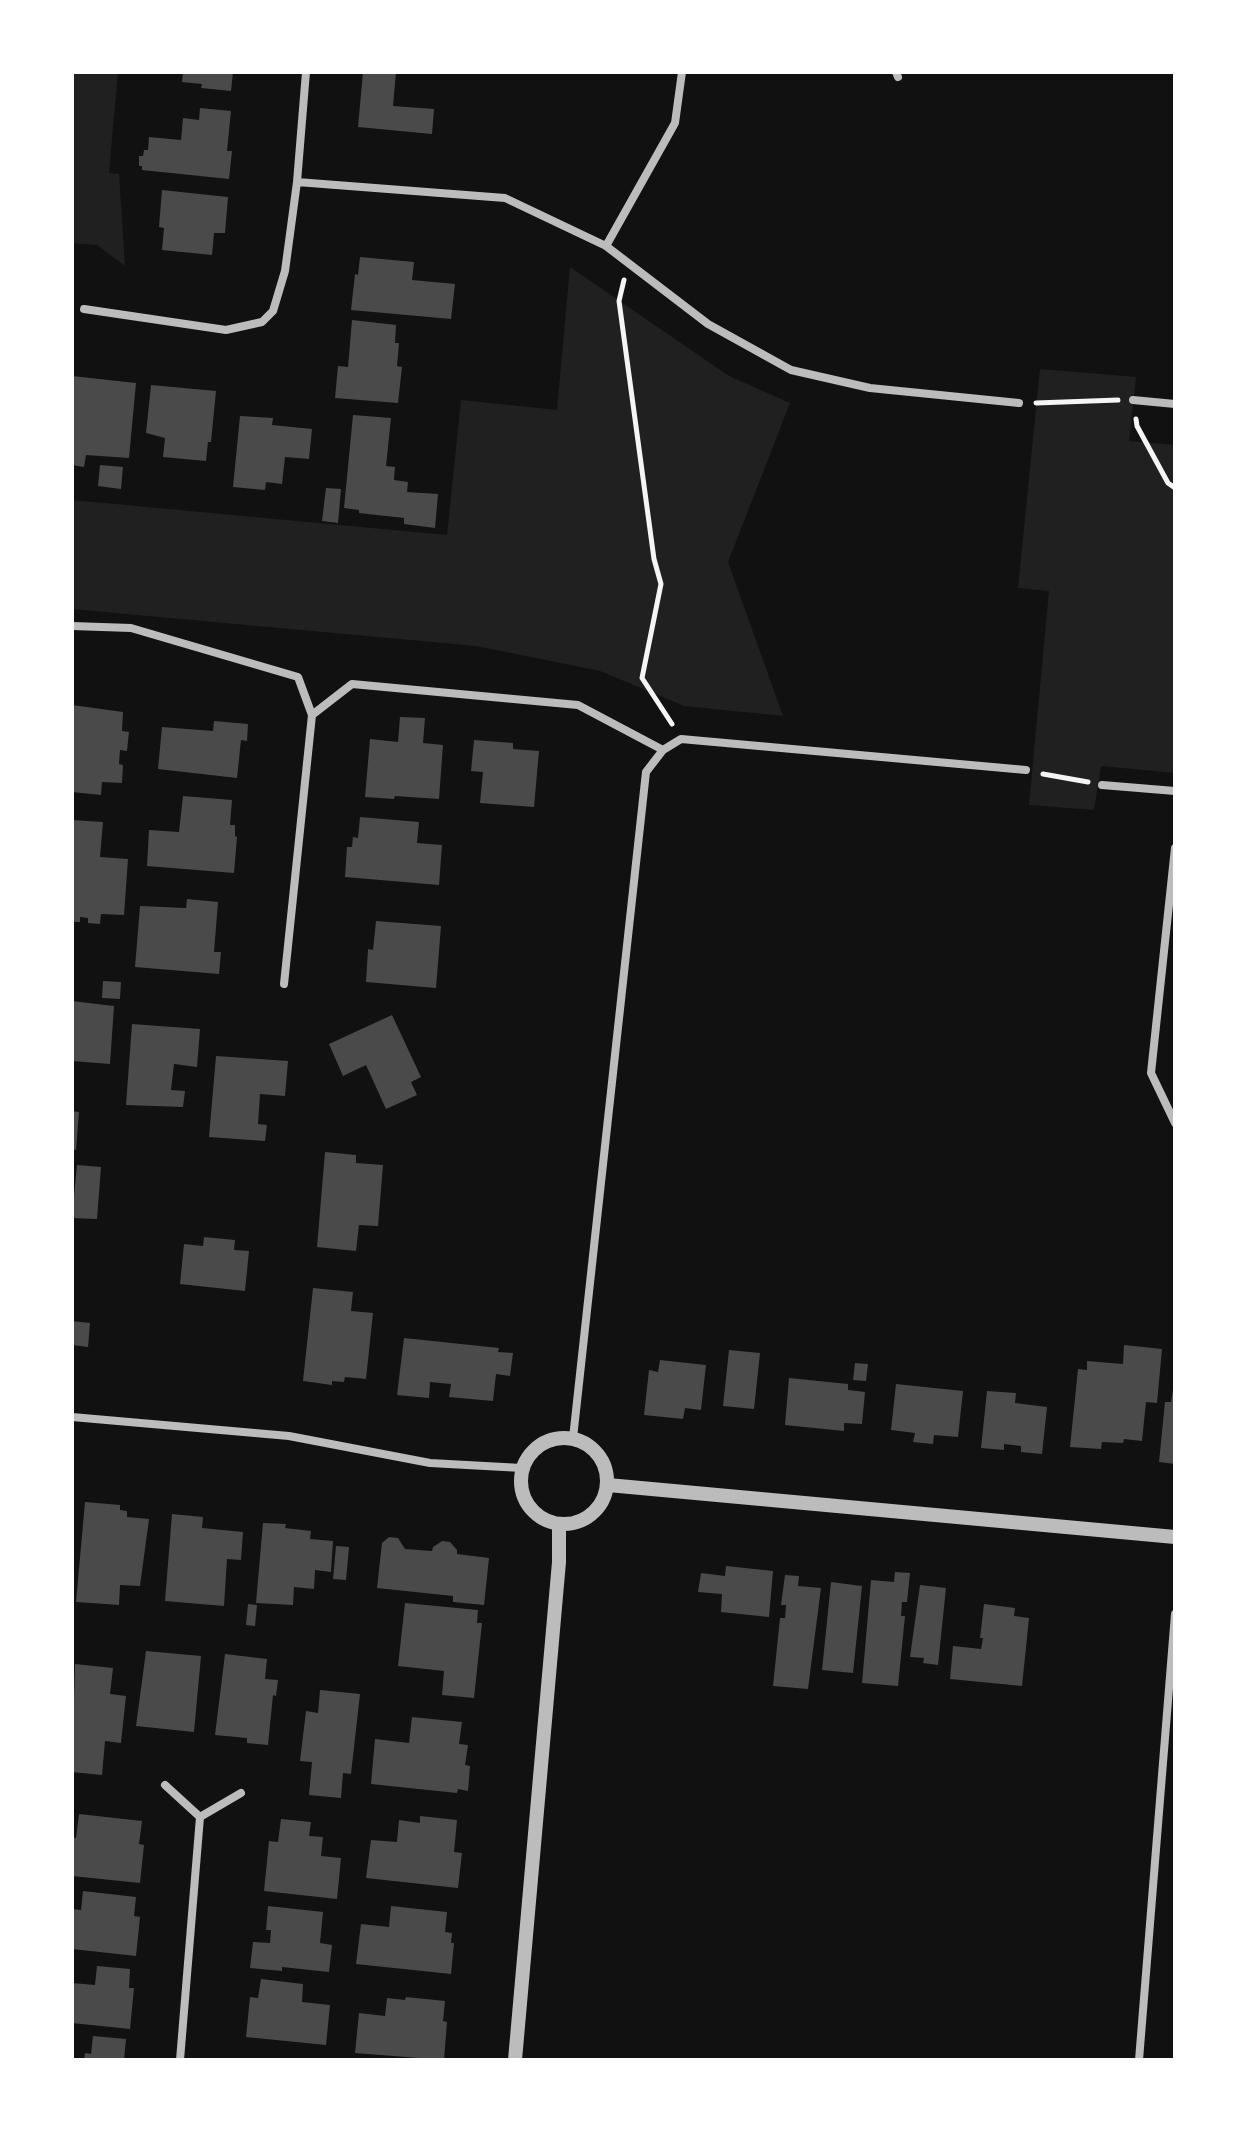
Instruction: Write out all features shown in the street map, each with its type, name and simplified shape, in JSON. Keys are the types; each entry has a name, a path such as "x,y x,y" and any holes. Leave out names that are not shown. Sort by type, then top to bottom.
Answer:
{"street":[{"path":"84,309 226,330 262,322 273,311 285,271 297,182 306,72"},
{"path":"606,246 675,123 682,72"},
{"path":"297,182 505,198 606,246 708,324 791,370 870,388 1019,403"},
{"path":"1133,400 1175,404"},
{"path":"72,626 131,628 298,677 312,715 284,984"},
{"path":"312,715 352,684 578,705 663,750"},
{"path":"573,1438 646,772 663,750 681,739 1026,770"},
{"path":"1102,785 1175,791"},
{"path":"1175,848 1151,1073 1175,1123"},
{"path":"72,1417 289,1436 430,1463 522,1468"},
{"path":"573,1438 595,1450 603,1460 608,1485 604,1499 586,1519 559,1524 547,1521 528,1505 522,1493 522,1468 537,1447 547,1441 573,1438"},
{"path":"608,1485 1175,1537"},
{"path":"515,2060 559,1562 559,1524"},
{"path":"1139,2060 1175,1614"},
{"path":"165,1785 200,1817"},
{"path":"200,1817 241,1793"},
{"path":"180,2060 200,1817"}],"path":[{"path":"627,264 619,301 654,559 661,584 642,678 681,739"},
{"path":"1019,403 1133,400 1137,426 1168,483 1175,488"},
{"path":"1026,770 1102,785"}],"shaded area":[{"path":"72,72 118,72 109,173 119,174 125,266 97,245 72,243"},
{"path":"570,267 729,376 790,403 728,562 783,716 684,706 600,671 476,646 72,609 72,500 447,535 461,400 557,410"},
{"path":"1040,369 1136,377 1129,441 1175,445 1175,773 1101,766 1094,810 1029,805 1049,591 1018,588"}],"building":[{"path":"183,72 233,72 231,91 201,88 202,84 182,82"},
{"path":"363,72 396,72 393,106 434,109 432,134 358,127"},
{"path":"200,108 231,111 227,151 232,151 229,179 142,170 139,156 148,150 149,137 181,140 183,118 199,120"},
{"path":"162,190 228,197 225,233 214,233 212,255 162,250 164,228 159,227"},
{"path":"360,257 414,262 412,280 455,284 451,319 351,310"},
{"path":"352,320 396,325 395,343 399,343 397,366 402,367 398,403 335,398 338,366 348,367"},
{"path":"72,376 136,383 129,458 86,455 84,467 72,465"},
{"path":"151,385 216,391 206,461 163,457 165,438 146,433"},
{"path":"353,415 391,418 386,466 395,467 394,480 408,482 407,492 438,494 435,528 404,524 404,518 359,513 359,510 344,508"},
{"path":"240,416 273,418 272,425 312,429 309,459 285,457 282,484 266,482 265,490 233,487"},
{"path":"100,465 123,467 121,489 98,486"},
{"path":"326,488 341,489 338,523 322,521"},
{"path":"72,705 123,712 122,731 129,732 127,751 120,750 122,783 102,782 101,795 72,792"},
{"path":"400,717 425,718 423,743 443,745 439,799 365,797 370,739 398,742"},
{"path":"214,721 248,724 247,741 241,740 237,778 158,769 162,727 213,731"},
{"path":"474,740 513,743 513,749 539,751 534,807 480,803 483,772 471,771"},
{"path":"183,796 232,800 230,825 235,825 237,837 234,873 147,866 149,830 179,832"},
{"path":"360,817 419,822 417,843 442,845 439,885 345,877 347,847 352,847 353,837 358,838"},
{"path":"72,820 103,822 100,857 128,859 124,915 101,914 100,924 88,923 88,918 80,917 80,922 72,922"},
{"path":"187,899 218,902 214,952 221,952 219,974 135,967 140,906 186,908"},
{"path":"376,921 441,926 436,988 366,982 368,949 373,950"},
{"path":"103,981 121,982 120,999 102,998"},
{"path":"72,1001 114,1006 110,1064 72,1061"},
{"path":"392,1015 421,1077 411,1082 417,1095 386,1109 366,1065 343,1076 329,1044"},
{"path":"132,1024 200,1029 197,1067 174,1064 171,1090 185,1091 183,1107 126,1105"},
{"path":"216,1056 288,1061 285,1096 260,1094 258,1124 267,1125 265,1141 209,1137"},
{"path":"72,1111 79,1112 76,1150 72,1149"},
{"path":"325,1152 356,1155 356,1163 383,1165 378,1226 359,1225 356,1251 317,1247"},
{"path":"77,1165 101,1167 97,1219 72,1218"},
{"path":"204,1237 235,1240 234,1250 249,1251 245,1291 180,1284 184,1244 203,1246"},
{"path":"313,1288 353,1292 351,1311 373,1313 366,1379 345,1377 344,1382 332,1381 332,1385 303,1381"},
{"path":"72,1321 90,1323 88,1347 72,1345"},
{"path":"404,1338 499,1348 498,1352 513,1353 510,1376 496,1374 493,1401 449,1397 451,1384 430,1382 429,1398 397,1395"},
{"path":"1124,1345 1162,1349 1157,1403 1146,1402 1142,1441 1124,1439 1123,1443 1102,1442 1101,1449 1070,1447 1078,1369 1087,1370 1087,1361 1123,1364"},
{"path":"729,1350 760,1353 754,1409 723,1406"},
{"path":"660,1360 706,1365 701,1410 685,1408 683,1419 644,1415 649,1370 658,1372"},
{"path":"855,1363 868,1364 866,1381 853,1380"},
{"path":"789,1378 848,1384 848,1390 865,1392 862,1424 844,1423 844,1431 785,1425"},
{"path":"896,1384 963,1391 958,1437 934,1435 933,1444 913,1442 915,1433 891,1430"},
{"path":"1173,1389 1175,1464 1159,1462 1165,1402 1171,1402"},
{"path":"987,1391 1016,1393 1015,1403 1047,1407 1042,1454 1021,1452 1021,1446 1004,1444 1004,1450 981,1448"},
{"path":"85,1502 120,1505 120,1510 127,1511 127,1517 149,1519 140,1586 120,1585 119,1605 76,1602"},
{"path":"172,1514 203,1517 202,1528 243,1532 241,1560 227,1559 224,1606 165,1601"},
{"path":"263,1523 286,1524 285,1528 311,1531 310,1539 333,1541 331,1572 315,1570 314,1589 294,1587 293,1605 256,1603"},
{"path":"389,1537 398,1538 405,1549 432,1551 442,1541 450,1542 457,1554 489,1558 484,1605 453,1602 453,1596 377,1588 382,1543"},
{"path":"336,1546 349,1547 346,1580 333,1579"},
{"path":"726,1566 773,1571 769,1617 721,1612 722,1594 698,1592 701,1573 725,1576"},
{"path":"895,1572 910,1573 907,1602 902,1602 901,1616 905,1616 898,1686 862,1683 871,1580 894,1582"},
{"path":"785,1575 799,1576 798,1586 821,1588 808,1689 773,1686 780,1618 785,1618 786,1605 781,1605"},
{"path":"831,1582 862,1586 853,1673 822,1670"},
{"path":"920,1585 946,1588 938,1665 923,1663 924,1658 910,1657"},
{"path":"405,1603 478,1610 477,1623 482,1623 474,1698 442,1695 444,1671 398,1666"},
{"path":"248,1604 257,1605 255,1626 246,1625"},
{"path":"984,1604 1015,1608 1014,1616 1029,1618 1022,1686 950,1679 953,1646 981,1649"},
{"path":"146,1651 201,1656 194,1732 136,1726"},
{"path":"225,1654 267,1659 265,1679 278,1680 276,1696 273,1695 268,1745 247,1743 247,1738 215,1735"},
{"path":"75,1664 113,1668 110,1694 126,1696 121,1743 105,1741 102,1775 72,1772"},
{"path":"320,1690 360,1694 351,1774 343,1773 341,1798 309,1795 312,1762 300,1761 306,1711 318,1713"},
{"path":"412,1717 462,1722 459,1744 468,1745 465,1765 470,1766 468,1791 458,1789 457,1793 371,1784 375,1739 409,1743"},
{"path":"79,1814 142,1821 139,1844 144,1845 140,1883 72,1876 72,1837 76,1838"},
{"path":"420,1816 457,1820 454,1852 462,1853 458,1888 366,1878 371,1840 397,1842 399,1820 420,1823"},
{"path":"281,1819 311,1822 309,1836 323,1837 321,1856 341,1858 337,1899 264,1891 269,1841 278,1842"},
{"path":"83,1891 136,1897 134,1916 140,1917 136,1956 72,1949 72,1909 81,1910"},
{"path":"268,1906 323,1912 320,1943 332,1945 329,1972 282,1967 282,1971 250,1968 253,1942 270,1943 271,1930 266,1930"},
{"path":"391,1906 447,1912 445,1932 452,1933 451,1943 454,1943 451,1974 356,1964 361,1924 389,1927"},
{"path":"97,1966 130,1969 129,1988 134,1988 130,2029 72,2023 72,1983 95,1985"},
{"path":"261,1979 303,1984 302,2002 330,2005 326,2045 246,2037 250,1997 258,1998"},
{"path":"406,1997 445,2001 444,2060 355,2053 359,2013 385,2016 387,1998 405,2000"},
{"path":"93,2036 126,2039 124,2060 84,2060 85,2053 91,2054"}]}
